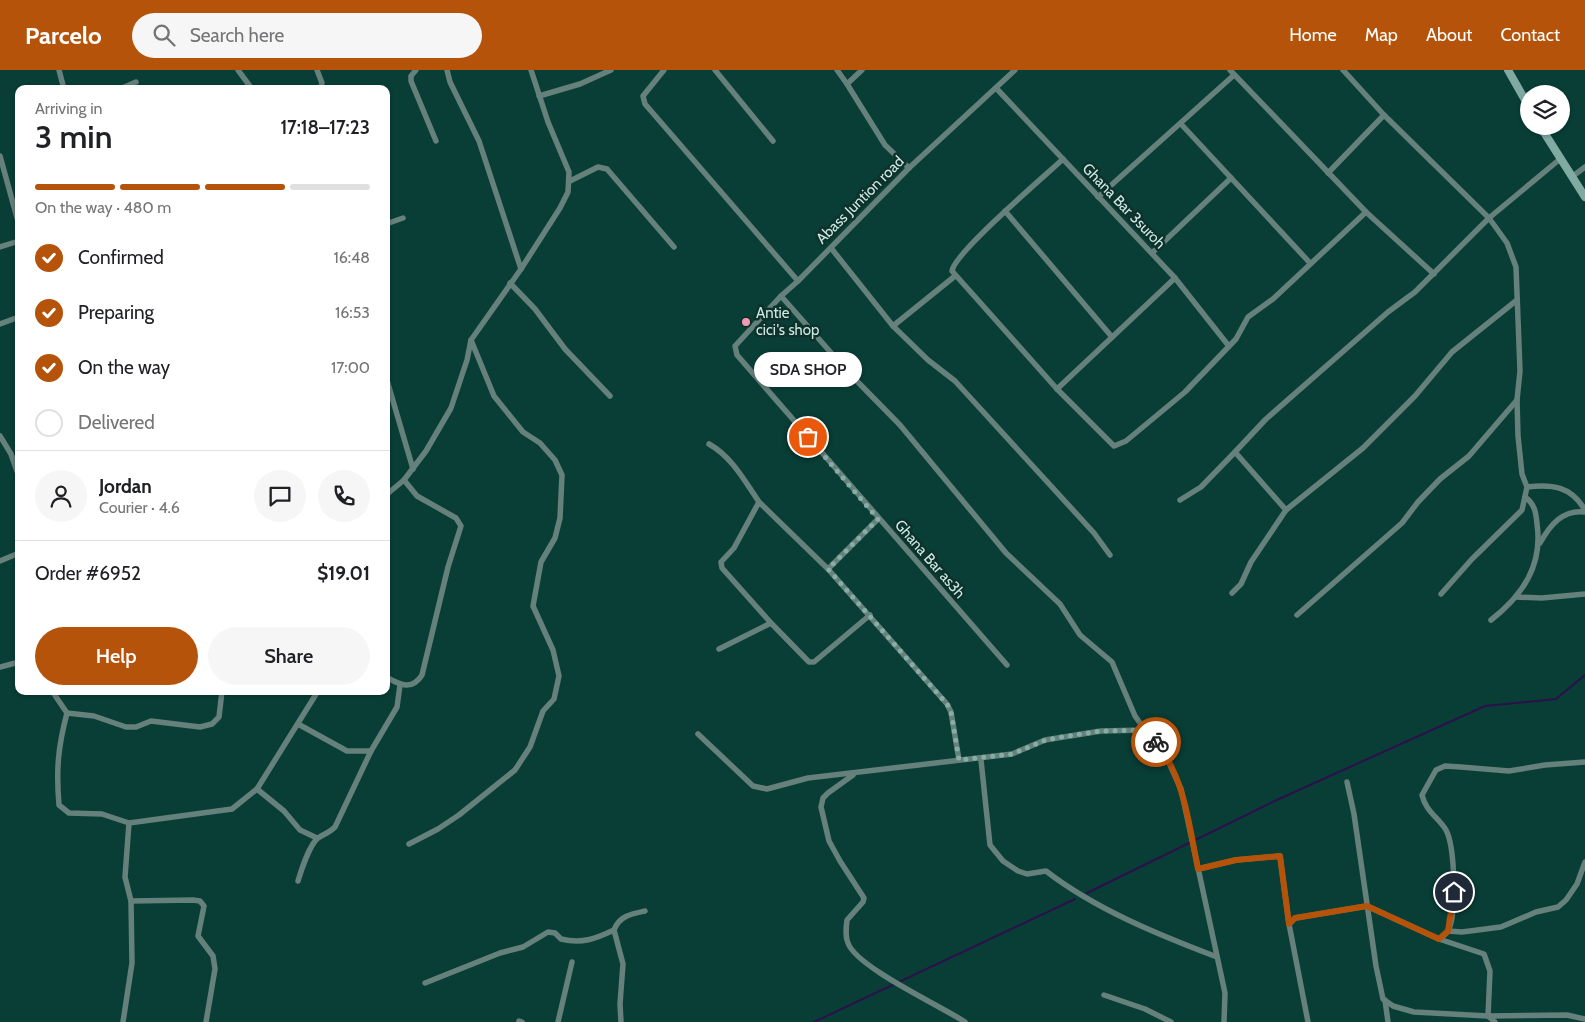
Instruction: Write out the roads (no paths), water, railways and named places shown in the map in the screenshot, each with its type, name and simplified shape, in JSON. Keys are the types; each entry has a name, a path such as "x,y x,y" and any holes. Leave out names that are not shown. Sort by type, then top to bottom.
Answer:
{"street":[{"path":"59,70 63,85"},
{"path":"238,70 249,85"},
{"path":"317,70 321,85"},
{"path":"416,70 410,76 411,81 436,141"},
{"path":"447,70 450,82 479,140 521,269"},
{"path":"390,492 404,480 412,470 451,408 467,360 471,340 521,269 560,208 570,181 569,172 539,96 531,70"},
{"path":"539,96 580,84 611,70"},
{"path":"664,70 643,96 645,104 798,281"},
{"path":"715,70 773,141"},
{"path":"837,70 884,145 909,168"},
{"path":"847,84 862,70"},
{"name":"Abass Juntion road","path":"737,355 735,346 737,342 781,296 909,168 1015,70"},
{"path":"1343,70 1384,115 1488,218 1507,243 1516,267 1520,371 1517,400 1522,474 1526,487 1525,497 1522,510 1472,559 1441,594"},
{"path":"1508,70 1520,91"},
{"path":"1098,197 1182,124 1232,72 1366,212 1434,274"},
{"path":"129,85 136,82"},
{"name":"Ghana Bar 3suroh","path":"996,88 1175,278 1228,345"},
{"path":"1328,173 1384,115"},
{"path":"1182,124 1310,263"},
{"path":"1545,135 1585,197"},
{"path":"0,156 15,210"},
{"path":"1063,159 1005,211 957,260 953,267 955,276 1057,389 1111,445 1120,445 1184,392 1228,345 1236,339 1255,310 1273,299 1366,212"},
{"path":"1180,500 1200,487 1266,419 1434,274 1488,218 1560,159"},
{"path":"570,181 598,167 607,169 674,247"},
{"path":"1572,176 1585,167"},
{"path":"1152,254 1231,178"},
{"path":"1005,211 1112,337"},
{"path":"390,223 403,218"},
{"path":"0,247 15,242"},
{"path":"831,248 894,326 928,360 955,380 1094,533 1110,555"},
{"path":"894,326 955,276"},
{"path":"1057,389 1175,278"},
{"path":"510,284 535,309 565,349 610,396"},
{"path":"781,296 848,372 900,425 1006,553 1060,604 1080,635 1112,662 1135,716 1164,752 1176,773 1225,993 1224,1022"},
{"path":"1232,593 1241,584 1250,562 1280,516 1363,448 1415,396 1452,352 1517,300"},
{"path":"0,324 15,318"},
{"path":"409,844 459,815 515,770 530,747 543,711 554,699 559,676 553,650 532,606 542,562 556,538 560,518 562,475 555,460 540,443 523,432 494,396 471,340"},
{"name":"Ghana Bar as3h","path":"737,355 1007,665"},
{"path":"390,391 412,470"},
{"path":"1297,615 1395,530 1440,479 1469,456 1517,400"},
{"path":"0,436 11,454 15,465"},
{"path":"709,444 718,449 735,466 759,502 828,569 947,704 951,712 959,760"},
{"path":"1235,452 1286,510"},
{"path":"390,679 400,685 413,685 422,675 448,567 461,526 456,518 417,496 404,480"},
{"path":"1526,487 1562,488 1573,493 1585,511"},
{"path":"1525,497 1531,501 1535,508 1540,543"},
{"path":"759,502 734,548 721,562 722,568 771,624 809,662 814,662 870,615"},
{"path":"1491,620 1516,597 1528,579 1540,543 1554,523 1568,513 1585,511"},
{"path":"828,569 878,519"},
{"path":"0,562 15,555"},
{"path":"1516,597 1542,598 1585,594"},
{"path":"719,649 771,624"},
{"path":"0,667 15,663"},
{"path":"298,882 303,865 317,838 335,827 371,751 397,707 400,685"},
{"path":"55,695 68,713 94,716 126,727 136,727 151,720 200,727 212,724 219,717 222,695"},
{"path":"68,713 58,756 56,776 59,806 69,812 102,814 129,824 232,809 257,789 316,695"},
{"path":"298,724 347,751 371,751"},
{"path":"698,734 753,786 767,789 808,778 959,760 981,760 1012,754 1046,740 1062,737 1101,731 1145,730"},
{"path":"981,760 990,845 1002,861 1027,874 1046,871 1080,896 1174,941 1217,957"},
{"path":"1439,939 1448,931 1454,892 1451,843 1445,828 1424,804 1422,795 1436,770 1445,766 1508,771 1545,765 1585,762"},
{"path":"854,774 828,793 823,798 821,807 829,841 844,869 864,898 863,902 847,920 848,944 853,952 873,969 965,1022"},
{"path":"1347,782 1354,814 1379,986 1385,1000 1388,1022"},
{"path":"257,789 284,811 300,830 317,838"},
{"path":"123,1022 132,963 131,901 125,877 129,824"},
{"path":"1198,869 1236,860 1280,856 1289,924 1308,1022"},
{"path":"1448,931 1462,932 1501,927 1536,912 1558,907 1566,900 1577,884 1585,862"},
{"path":"131,901 194,900 200,901 204,906 198,926 198,936 213,956 215,970 206,1022"},
{"path":"1289,924 1295,918 1367,906 1439,939 1484,954 1490,971 1488,1016"},
{"path":"425,983 500,953 523,947 548,932 555,933 561,939 578,942 594,940 614,930 618,922 628,915 644,911"},
{"path":"614,930 623,964 620,1004 621,1022"},
{"path":"558,1022 572,962"},
{"path":"1104,995 1145,1009 1170,1022"},
{"path":"1385,1000 1394,1006 1414,1012 1488,1016 1568,1015 1585,1019"},
{"path":"1488,1016 1496,1022"}],"waterway":[{"path":"1087,893 1279,799 1485,706 1556,699 1585,675"},
{"path":"814,1022 1075,899"}],"place":[{"name":"Antie cici's shop","path":"746,322"},
{"name":"SDA SHOP","path":"808,437"}]}
